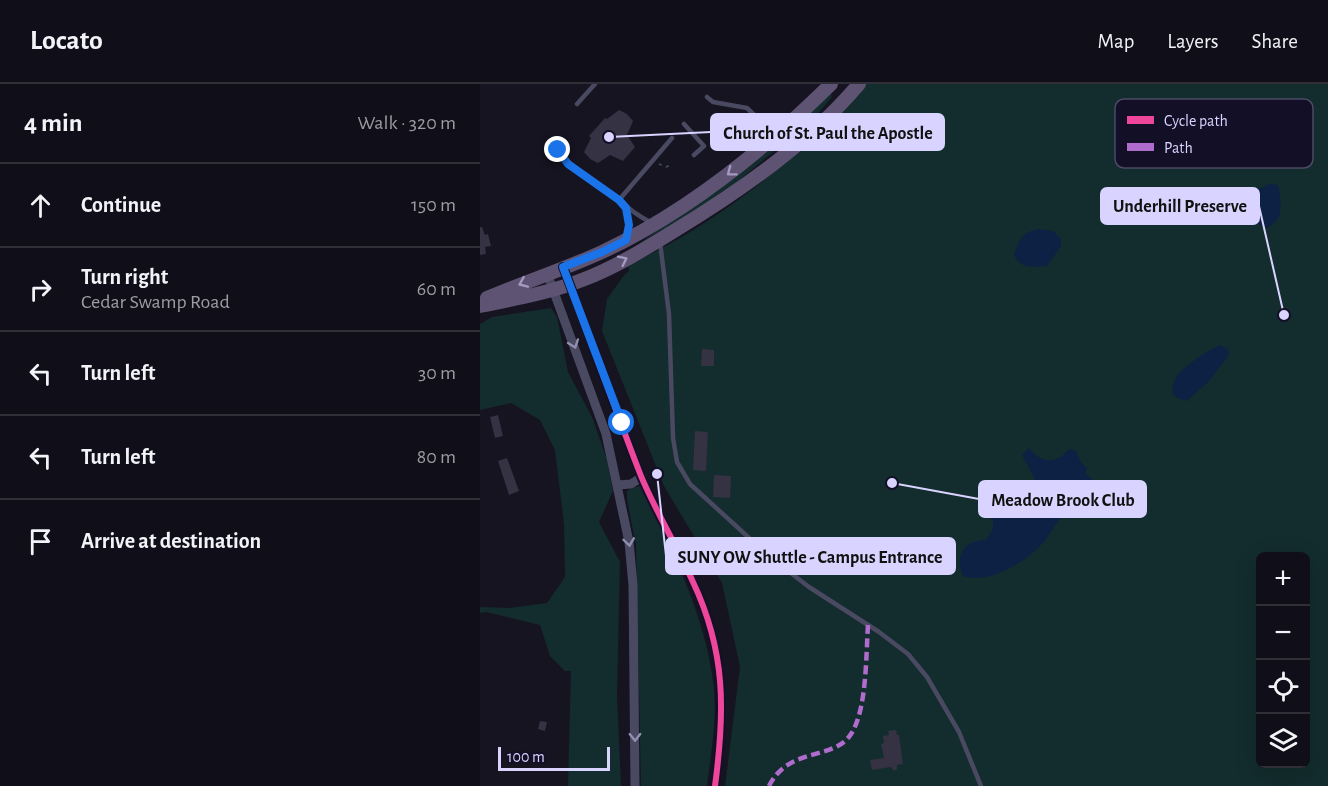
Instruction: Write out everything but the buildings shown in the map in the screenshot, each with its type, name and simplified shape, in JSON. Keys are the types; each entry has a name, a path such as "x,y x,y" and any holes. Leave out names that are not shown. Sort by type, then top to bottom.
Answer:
{"main road":[{"path":"480,304 547,273 602,252 655,224 712,186 777,135 831,84"},
{"path":"480,304 570,284 613,266 660,240 716,206 791,150 859,84"}],"street":[{"path":"563,267 642,477 693,581 704,606 714,639 722,692 721,742 715,786"},
{"path":"547,273 606,434 629,542 633,585 635,786"},
{"path":"618,485 631,484 642,477"}],"lane":[{"path":"577,104 595,84"},
{"path":"707,97 713,102 747,108 791,150"},
{"path":"684,124 704,146 694,155"},
{"path":"619,200 672,138"},
{"path":"558,150 568,164 619,200 626,208 655,224"},
{"path":"626,208 629,225 626,240"},
{"path":"660,240 669,314 673,438 677,462 690,484 770,557 908,654 927,677 959,732 981,786"}],"path":[{"path":"653,160 662,166 672,164"}],"green space":[{"path":"866,84 1328,84 1328,786 725,786 740,667 722,583 664,486 602,331 607,299 629,271 628,265 662,248 726,209 785,163"},
{"path":"830,93 832,97 813,118 802,128 789,133 788,131"},
{"path":"772,146 775,147 774,151 724,193 636,246"},
{"path":"551,308 557,317 568,372 593,419 607,460 613,491 599,522 620,562 617,696 621,786 568,786 571,671 565,671 550,656 540,625 486,612 480,613 480,607 509,608 547,603 565,577 564,524 555,450 540,420 511,403 480,410 480,324 492,317"},
{"path":"642,486 647,492 686,585 709,656 715,707 707,786 641,786 636,545 627,491"}],"water":[{"path":"1269,184 1278,185 1280,210 1276,221 1266,228 1254,222 1242,206 1243,195"},
{"path":"1038,229 1053,231 1061,239 1061,246 1047,266 1024,265 1014,255 1017,245 1025,235"},
{"path":"1220,345 1228,349 1229,355 1208,382 1187,401 1172,393 1175,379 1183,370"},
{"path":"1029,448 1038,457 1049,460 1060,457 1069,449 1075,450 1087,468 1085,474 1097,487 1102,506 1091,512 1081,510 1066,514 1042,544 1016,565 984,577 963,576 960,562 963,550 972,543 986,540 993,529 993,521 987,514 996,510 1003,511 1016,495 1032,488 1035,479 1022,455"}],"marked path":[{"path":"769,786 778,773 788,765 799,759 834,748 851,734 863,697 868,625"}],"cycle path":[{"path":"563,267 641,476 693,582 712,633 720,682 721,707 715,786"}],"place":[{"name":"Church of St. Paul the Apostle","path":"609,137"},
{"name":"Underhill Preserve","path":"1284,315"},
{"name":"SUNY OW Shuttle - Campus Entrance","path":"657,474"},
{"name":"Meadow Brook Club","path":"892,483"}],"route":[{"path":"558,150 568,164 619,200 626,208 629,225 626,240 563,267 622,423"}]}
